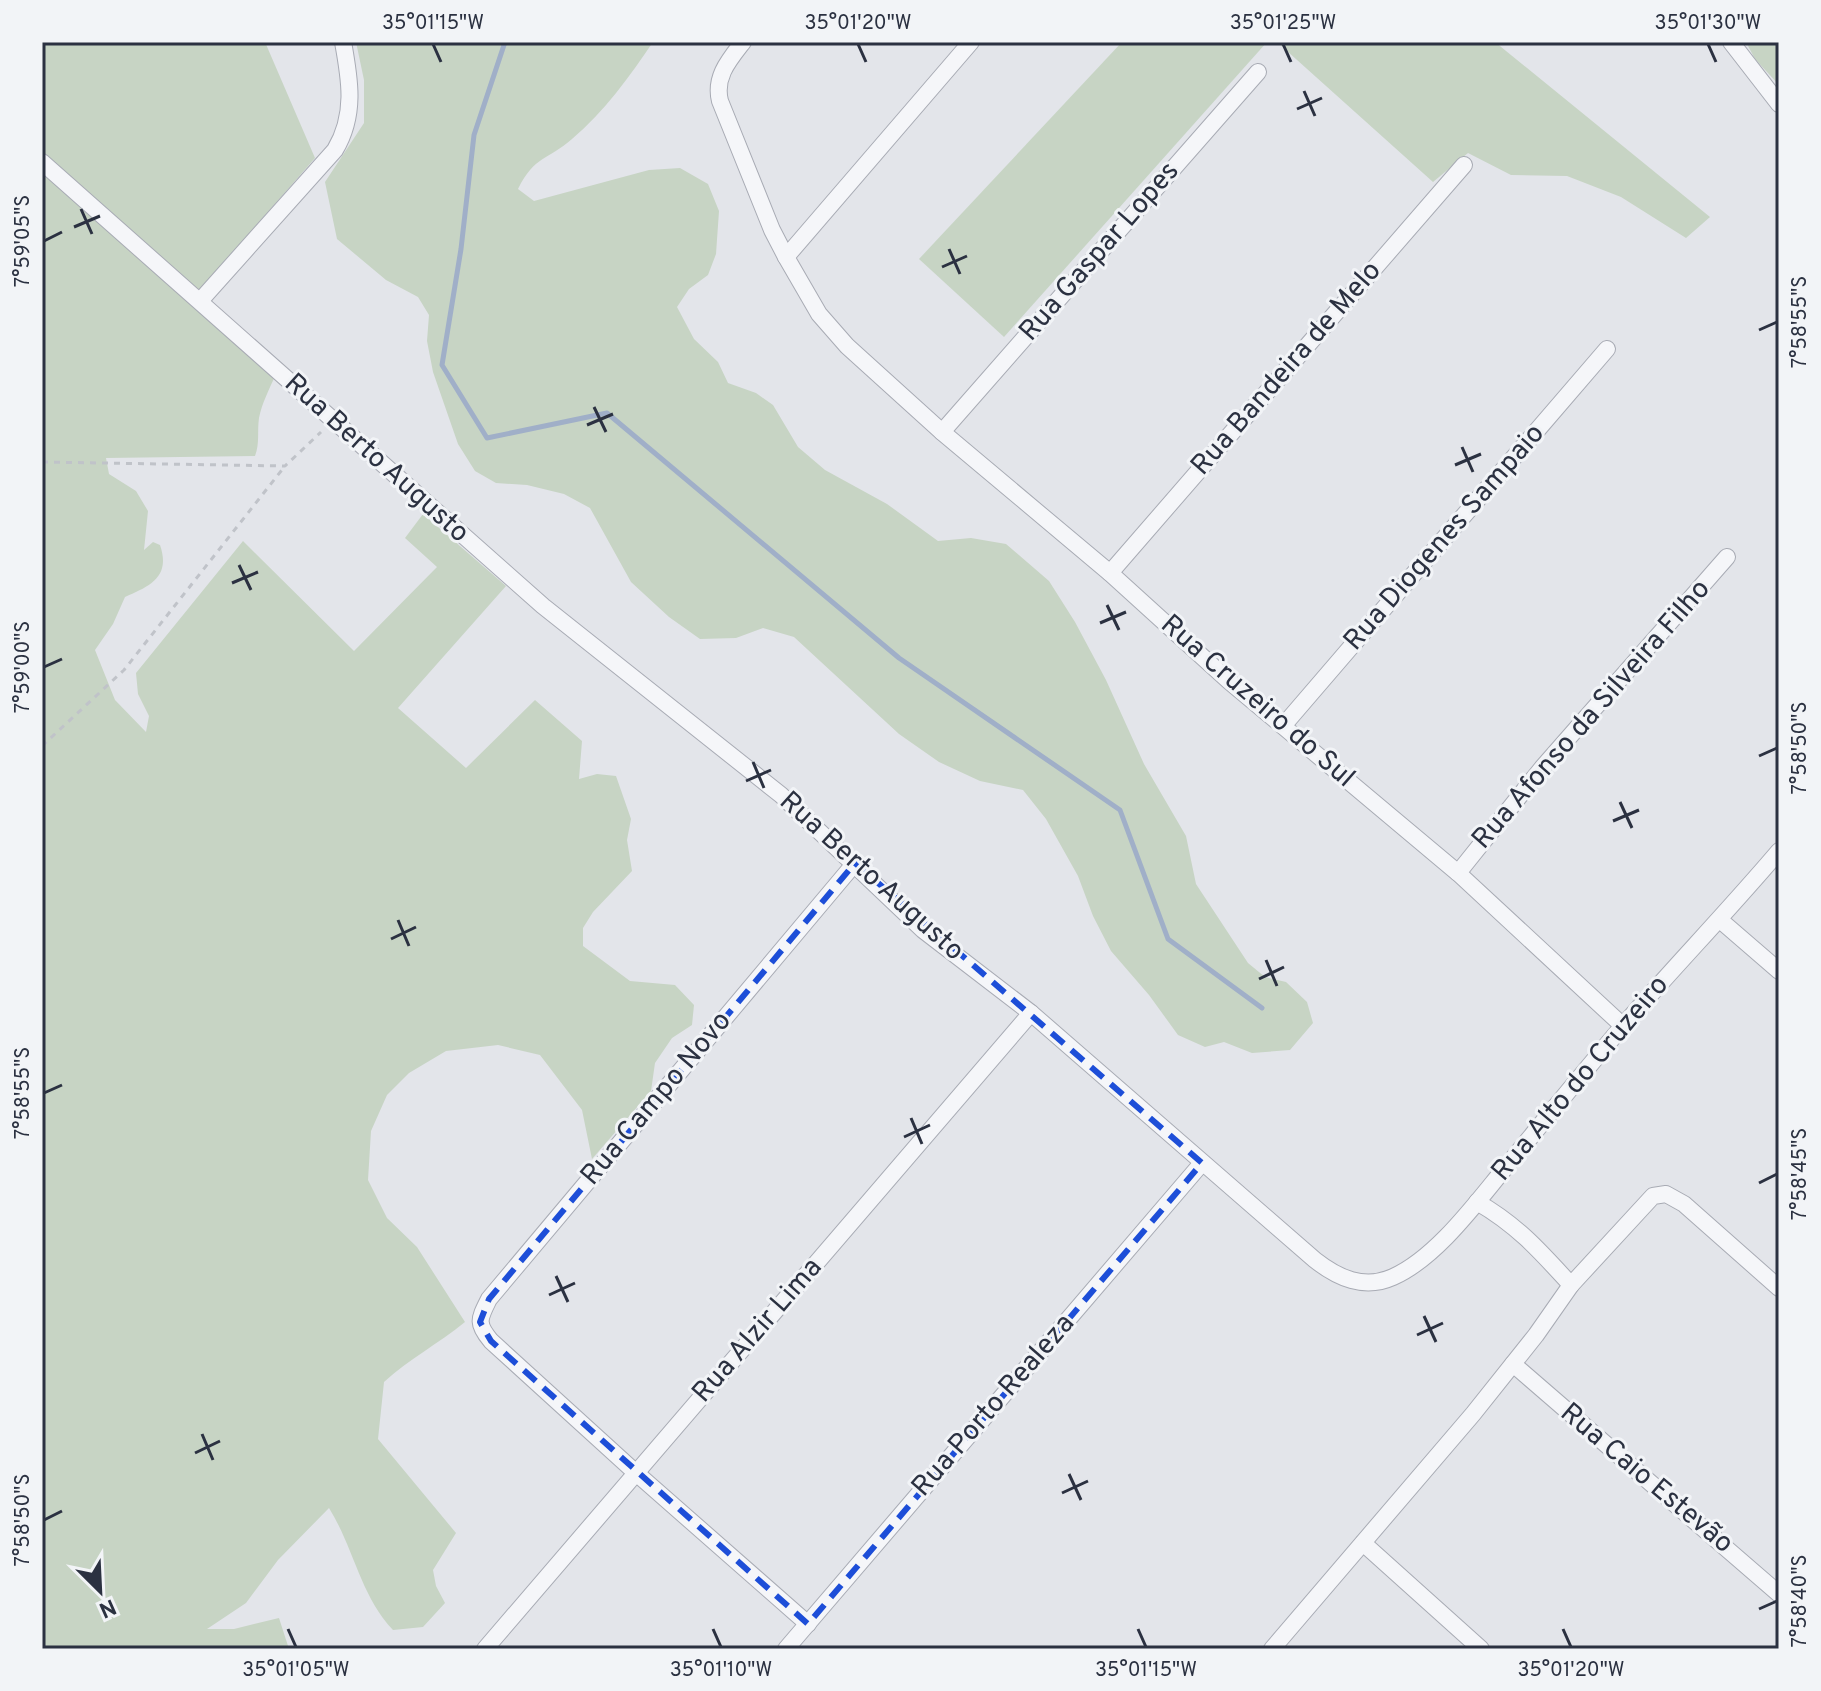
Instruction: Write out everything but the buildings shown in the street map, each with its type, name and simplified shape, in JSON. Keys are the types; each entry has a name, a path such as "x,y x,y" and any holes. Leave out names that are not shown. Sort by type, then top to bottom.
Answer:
{"street":[{"path":"200,301 341,140 350,107 343,42"},
{"name":"Rua Cruzeiro do Sul","path":"743,42 723,71 718,95 786,257 819,314 866,366 1458,873 1623,1026"},
{"path":"786,257 971,42"},
{"path":"1731,42 1779,104"},
{"name":"Rua Gaspar Lopes","path":"942,432 1258,72"},
{"name":"Rua Berto Augusto","path":"42,162 543,606 781,795 923,930 1031,1013 1329,1272 1347,1280 1366,1283"},
{"name":"Rua Bandeira de Melo","path":"1110,573 1464,165"},
{"name":"Rua Diogenes Sampaio","path":"1283,726 1607,349"},
{"name":"Rua Afonso da Silveira Filho","path":"1458,873 1542,768 1727,557"},
{"name":"Rua Alto do Cruzeiro","path":"1366,1283 1397,1275 1424,1257 1477,1202 1623,1026 1779,851"},
{"name":"Rua Campo Novo","path":"635,1472 491,1341 480,1322 489,1299 855,863"},
{"path":"1720,920 1779,971"},
{"name":"Rua Alzir Lima","path":"485,1649 1031,1013"},
{"name":"Rua Porto Realeza","path":"786,1649 1202,1163"},
{"path":"1272,1649 1513,1364 1571,1285 1653,1196 1666,1194 1684,1204 1779,1288"},
{"path":"1477,1202 1505,1218 1530,1239 1571,1285"},
{"name":"Rua Caio Estevão","path":"1513,1364 1779,1594"},
{"path":"635,1472 808,1624"},
{"path":"1363,1543 1481,1649"}],"path":[{"path":"42,746 124,670 285,466 333,420"},
{"path":"42,462 285,466"}],"highlighted area":[{"path":"855,863 1202,1163 808,1624 491,1341 480,1322 489,1299"}],"green space":[{"path":"42,42 265,42 315,158 200,290 275,376 260,412 255,456 106,458 109,474 136,491 148,511 144,550 153,542 160,545 163,556 163,565 156,579 125,597 113,624 95,650 115,700 146,732 149,716 138,694 136,673 243,541 354,651 437,567 405,538 423,514 506,586 398,708 466,768 535,700 582,741 579,779 597,774 616,776 631,819 627,840 632,871 593,912 583,928 583,946 630,981 675,985 694,1005 692,1025 672,1038 655,1063 651,1091 592,1159 582,1110 540,1055 498,1045 446,1051 409,1073 387,1095 371,1131 368,1180 387,1218 417,1247 465,1322 384,1382 378,1439 456,1533 433,1570 436,1586 445,1603 423,1627 393,1630 365,1587 329,1508 278,1560 246,1603 207,1629 234,1629 279,1618 289,1649 42,1649"},
{"path":"356,42 653,42 626,81 595,117 563,146 536,164 518,189 534,201 649,170 680,168 708,184 719,211 716,254 708,275 689,289 677,307 694,339 718,362 728,383 756,393 773,405 798,447 825,470 887,504 938,541 971,538 1006,544 1049,581 1075,622 1106,680 1144,764 1186,836 1196,884 1248,963 1265,977 1286,982 1307,1002 1313,1023 1290,1050 1252,1053 1224,1042 1205,1047 1178,1035 1111,951 1078,876 1046,819 1023,790 980,781 939,762 899,734 794,637 763,628 736,638 700,639 669,617 631,582 590,508 564,494 527,485 496,483 475,471 458,444 433,372 427,341 429,315 418,297 386,280 337,239 325,182 364,123 364,80"},
{"path":"1122,42 1267,42 1004,337 919,259"},
{"path":"1277,42 1495,42 1710,217 1686,238 1621,197 1567,176 1511,175 1468,153 1433,182"},
{"path":"1746,42 1779,42 1779,85 1755,59"}],"waterway":[{"path":"505,42 474,135 461,249 442,365 487,438 607,413 899,658 1120,810 1168,939 1262,1008"}]}
